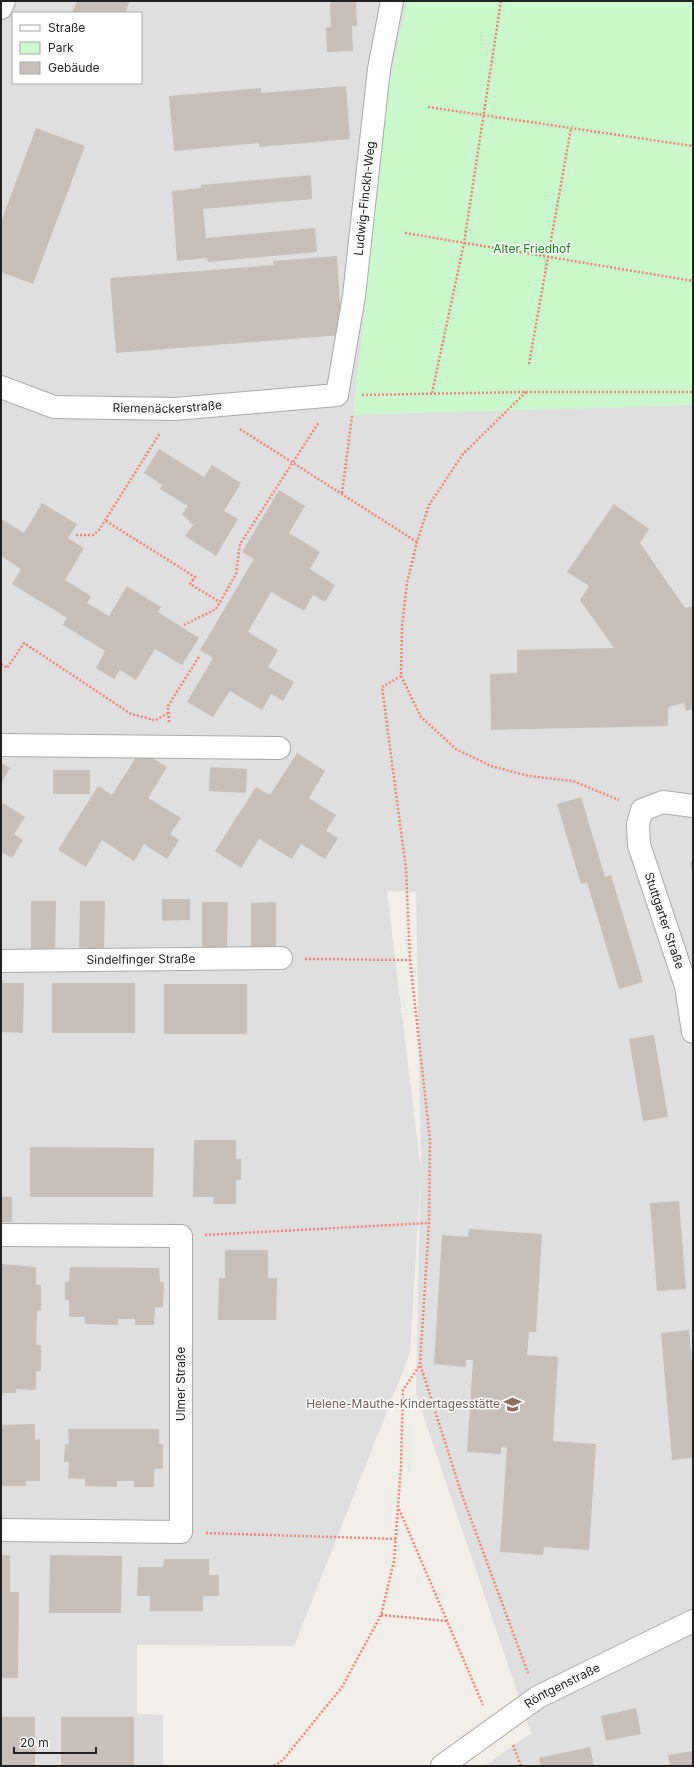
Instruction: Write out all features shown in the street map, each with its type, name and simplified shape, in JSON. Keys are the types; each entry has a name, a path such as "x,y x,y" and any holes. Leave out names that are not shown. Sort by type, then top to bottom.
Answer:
{"street":[{"path":"1,8 4,1"},
{"name":"Ludwig-Finckh-Weg","path":"346,395 354,296 379,69 392,1"},
{"name":"Riemenäckerstraße","path":"1,387 54,407 175,409 346,395"},
{"path":"1,745 279,748"},
{"path":"642,810 663,802 693,806"},
{"name":"Stuttgarter Straße","path":"642,810 638,824 639,845 690,985 693,1032"},
{"name":"Sindelfinger Straße","path":"1,961 281,958"},
{"path":"1,1235 181,1236"},
{"name":"Ulmer Straße","path":"181,1236 181,1532"},
{"path":"1,1530 181,1532"},
{"name":"Röntgenstraße","path":"442,1766 538,1697 693,1621"}],"path":[{"path":"432,393 464,242 501,1"},
{"path":"428,107 693,146"},
{"path":"529,364 571,128"},
{"path":"405,233 693,281"},
{"path":"346,395 526,392 693,392"},
{"path":"526,392 463,454 429,505 406,583 402,626 401,676 421,717 456,749 491,766 529,776 573,781 642,810"},
{"path":"184,625 216,609 236,574 240,544 293,462 346,395"},
{"path":"342,493 346,395"},
{"path":"76,535 93,535 106,522 175,409"},
{"path":"235,427 293,462 417,542"},
{"path":"106,522 195,577 190,584 220,602"},
{"path":"1,664 7,668 24,643 131,714 156,720"},
{"path":"170,747 168,706 200,655"},
{"path":"401,676 382,687 406,869 410,960 430,1140 429,1223 420,1364 462,1495 529,1676"},
{"path":"281,958 410,960"},
{"path":"181,1236 429,1223"},
{"path":"274,1766 283,1760 342,1687 381,1615 394,1561 398,1508 403,1390 420,1364"},
{"path":"398,1508 484,1707"},
{"path":"181,1532 396,1539"},
{"path":"381,1615 447,1621"},
{"path":"512,1741 521,1766"}],"shaded area":[{"path":"1,1 693,1 693,1766 485,1766 531,1733 416,1394 420,1185 410,1353 294,1646 137,1645 137,1714 163,1715 163,1766 1,1766","holes":["387,891 416,892 421,1164"]}],"green space":[{"name":"Alter Friedhof","path":"407,1 693,1 693,405 353,415 388,90"}],"building":[{"path":"77,1 130,1 125,12 72,12"},
{"path":"335,1 356,1 357,26 352,26 353,51 327,52 326,27 331,27 330,3"},
{"path":"346,86 350,139 259,147 259,143 174,151 169,96 261,88 261,93"},
{"path":"36,128 85,146 33,284 1,272 1,222"},
{"path":"311,175 312,199 203,209 206,238 315,228 317,252 208,262 207,258 177,261 172,191 201,188 201,185"},
{"path":"337,256 342,335 116,353 110,278 274,265 273,261"},
{"path":"159,449 204,477 212,465 241,483 224,511 238,519 216,556 185,536 193,525 182,514 188,506 160,489 162,485 144,473"},
{"path":"279,490 305,506 289,533 320,552 310,569 335,585 325,602 313,595 304,611 271,592 248,632 278,650 268,667 294,682 283,701 271,694 262,710 230,691 213,717 187,702 213,658 200,650 254,559 242,552"},
{"path":"42,503 77,524 68,538 84,548 65,580 91,596 87,603 109,616 127,586 161,607 158,612 199,638 182,665 155,649 136,680 120,670 114,679 96,668 105,651 63,625 67,618 12,584 21,569 1,556 1,519 24,533"},
{"path":"614,504 649,529 640,543 685,608 693,606 693,709 686,711 684,703 668,707 668,726 491,730 490,674 517,673 517,650 614,648 580,600 589,586 567,572"},
{"path":"140,751 167,767 148,798 181,818 170,834 179,840 167,859 144,844 134,861 102,840 86,867 58,850 98,786 112,795"},
{"path":"297,753 325,771 309,798 336,815 326,831 338,838 325,859 301,844 292,859 259,839 241,868 215,851 256,787 270,795"},
{"path":"1,763 10,768 1,783"},
{"path":"210,767 247,769 246,793 209,791"},
{"path":"53,770 90,770 90,794 53,794"},
{"path":"581,797 605,877 611,875 643,982 619,989 587,882 581,884 557,804"},
{"path":"1,802 25,817 14,834 23,840 12,858 1,852"},
{"path":"690,862 693,862 693,873 692,873"},
{"path":"162,899 190,899 190,920 162,921"},
{"path":"31,901 56,901 55,950 31,950"},
{"path":"80,901 105,901 104,951 79,951"},
{"path":"202,902 228,902 227,951 202,951"},
{"path":"276,902 276,951 251,951 251,903"},
{"path":"1,983 24,983 23,1033 1,1032"},
{"path":"52,983 135,983 135,1033 52,1033"},
{"path":"164,984 247,984 247,1034 164,1034"},
{"path":"654,1035 668,1117 643,1121 629,1039"},
{"path":"194,1140 236,1140 236,1159 241,1159 241,1180 236,1180 236,1204 213,1204 214,1197 193,1197"},
{"path":"30,1147 154,1148 153,1197 30,1197"},
{"path":"1,1197 12,1197 12,1222 1,1222"},
{"path":"679,1201 686,1289 657,1291 650,1203"},
{"name":"Helene-Mauthe-Kindertagesstätte","path":"469,1229 542,1234 536,1332 529,1332 527,1355 558,1357 553,1441 596,1444 589,1550 544,1547 543,1555 500,1552 507,1448 501,1447 501,1454 467,1452 473,1360 466,1360 466,1367 434,1364 442,1235 468,1237"},
{"path":"225,1250 268,1250 268,1278 277,1278 276,1320 218,1320 219,1278 225,1278"},
{"path":"1,1264 36,1267 36,1285 41,1285 41,1311 37,1311 36,1345 41,1345 41,1371 36,1371 36,1390 16,1389 16,1393 1,1393"},
{"path":"70,1267 159,1268 160,1282 164,1282 163,1307 155,1307 154,1325 135,1325 135,1319 118,1319 118,1325 85,1324 85,1317 69,1317 69,1300 65,1300 65,1282 69,1282"},
{"path":"689,1330 693,1374 693,1458 672,1460 661,1333"},
{"path":"35,1424 35,1440 40,1439 40,1481 26,1481 26,1486 2,1486 1,1425"},
{"path":"68,1429 159,1429 159,1444 163,1444 163,1469 154,1469 154,1487 134,1487 134,1481 117,1481 117,1487 85,1486 85,1479 68,1478 69,1462 64,1462 65,1444 69,1444"},
{"path":"1,1555 10,1555 10,1592 19,1592 18,1678 1,1678"},
{"path":"50,1555 122,1556 121,1613 49,1613"},
{"path":"164,1559 209,1559 209,1575 219,1575 219,1596 203,1596 203,1611 150,1611 150,1596 137,1596 138,1567 163,1567"},
{"path":"636,1708 641,1734 606,1741 601,1716"},
{"path":"1,1717 35,1717 35,1766 1,1766"},
{"path":"61,1717 134,1717 134,1766 61,1766"},
{"path":"590,1747 594,1766 541,1766 539,1758"},
{"path":"693,1751 693,1766 670,1766 668,1755"}],"place":[{"name":"Helene-Mauthe-Kindertagesstätte","path":"513,1404"}]}
